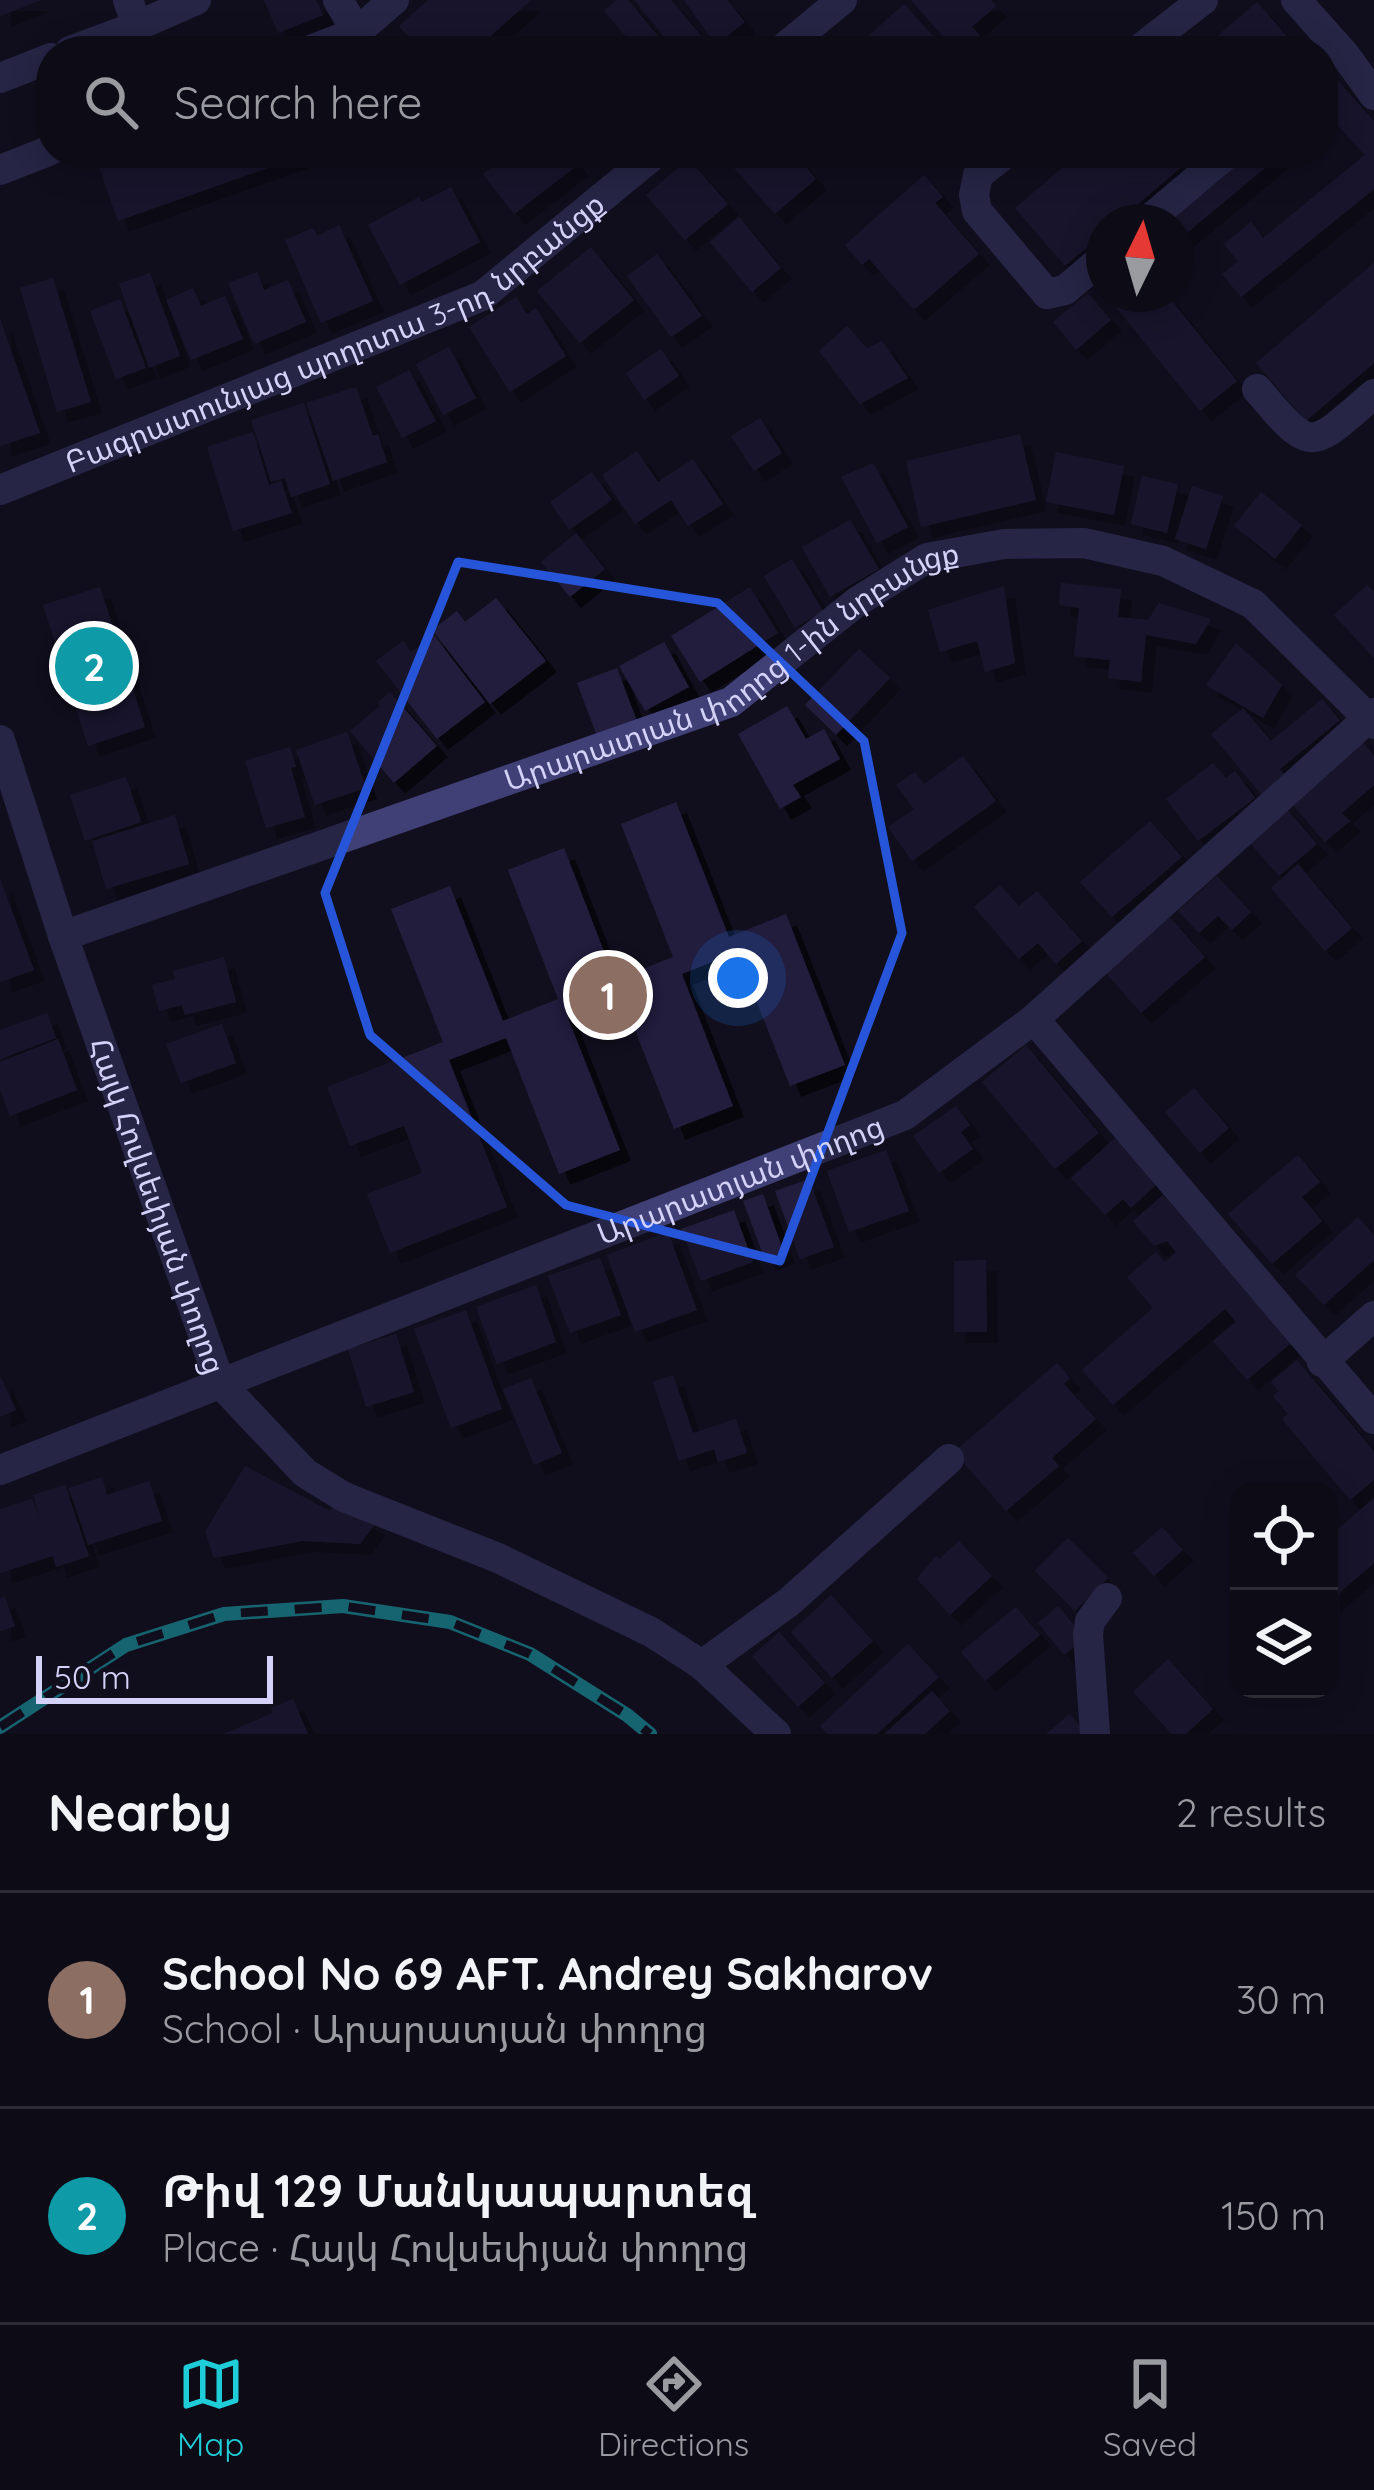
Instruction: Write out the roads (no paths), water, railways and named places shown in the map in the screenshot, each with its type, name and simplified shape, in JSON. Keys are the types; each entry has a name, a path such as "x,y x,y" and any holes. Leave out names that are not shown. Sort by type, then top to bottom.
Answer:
{"street":[{"path":"94,36 132,13 196,0"},
{"path":"338,0 357,32"},
{"path":"347,36 394,0"},
{"path":"798,36 842,0"},
{"path":"1156,36 1203,0"},
{"path":"1296,0 1328,14"},
{"path":"0,78 36,64"},
{"path":"1338,67 1374,95"},
{"path":"0,170 36,156"},
{"name":"Բագրատունյաց պողոտա 3-րդ նրբանցք","path":"0,490 482,296 638,168"},
{"path":"987,168 978,175 976,211 1046,294 1065,290 1086,272"},
{"path":"1167,204 1210,168"},
{"path":"1258,389 1294,433 1312,438 1327,434 1374,394"},
{"name":"Արարատյան փողոց 1-ին նրբանցք","path":"63,936 730,703 858,602 927,558 1004,544 1084,543 1163,561 1253,604 1372,718"},
{"name":"Արարատյան փողոց","path":"0,1469 905,1115 1034,1019 1372,718"},
{"name":"Հայկ Հովսեփյան փողոց","path":"0,740 63,936 220,1383 305,1473 344,1497 498,1558 651,1632 702,1665 776,1734"},
{"path":"1034,1019 1374,1419"},
{"path":"1322,1362 1374,1316"},
{"path":"702,1665 789,1602 950,1459"},
{"path":"1095,1734 1088,1634 1090,1621 1107,1598"}],"railway":[{"path":"0,1727 126,1645 224,1614 343,1606 450,1622 530,1654 650,1734"}],"place":[{"name":"Թիվ 129 Մանկապարտեզ","path":"94,666"},
{"name":"School No 69 AFT. Andrey Sakharov","path":"608,995"}]}
